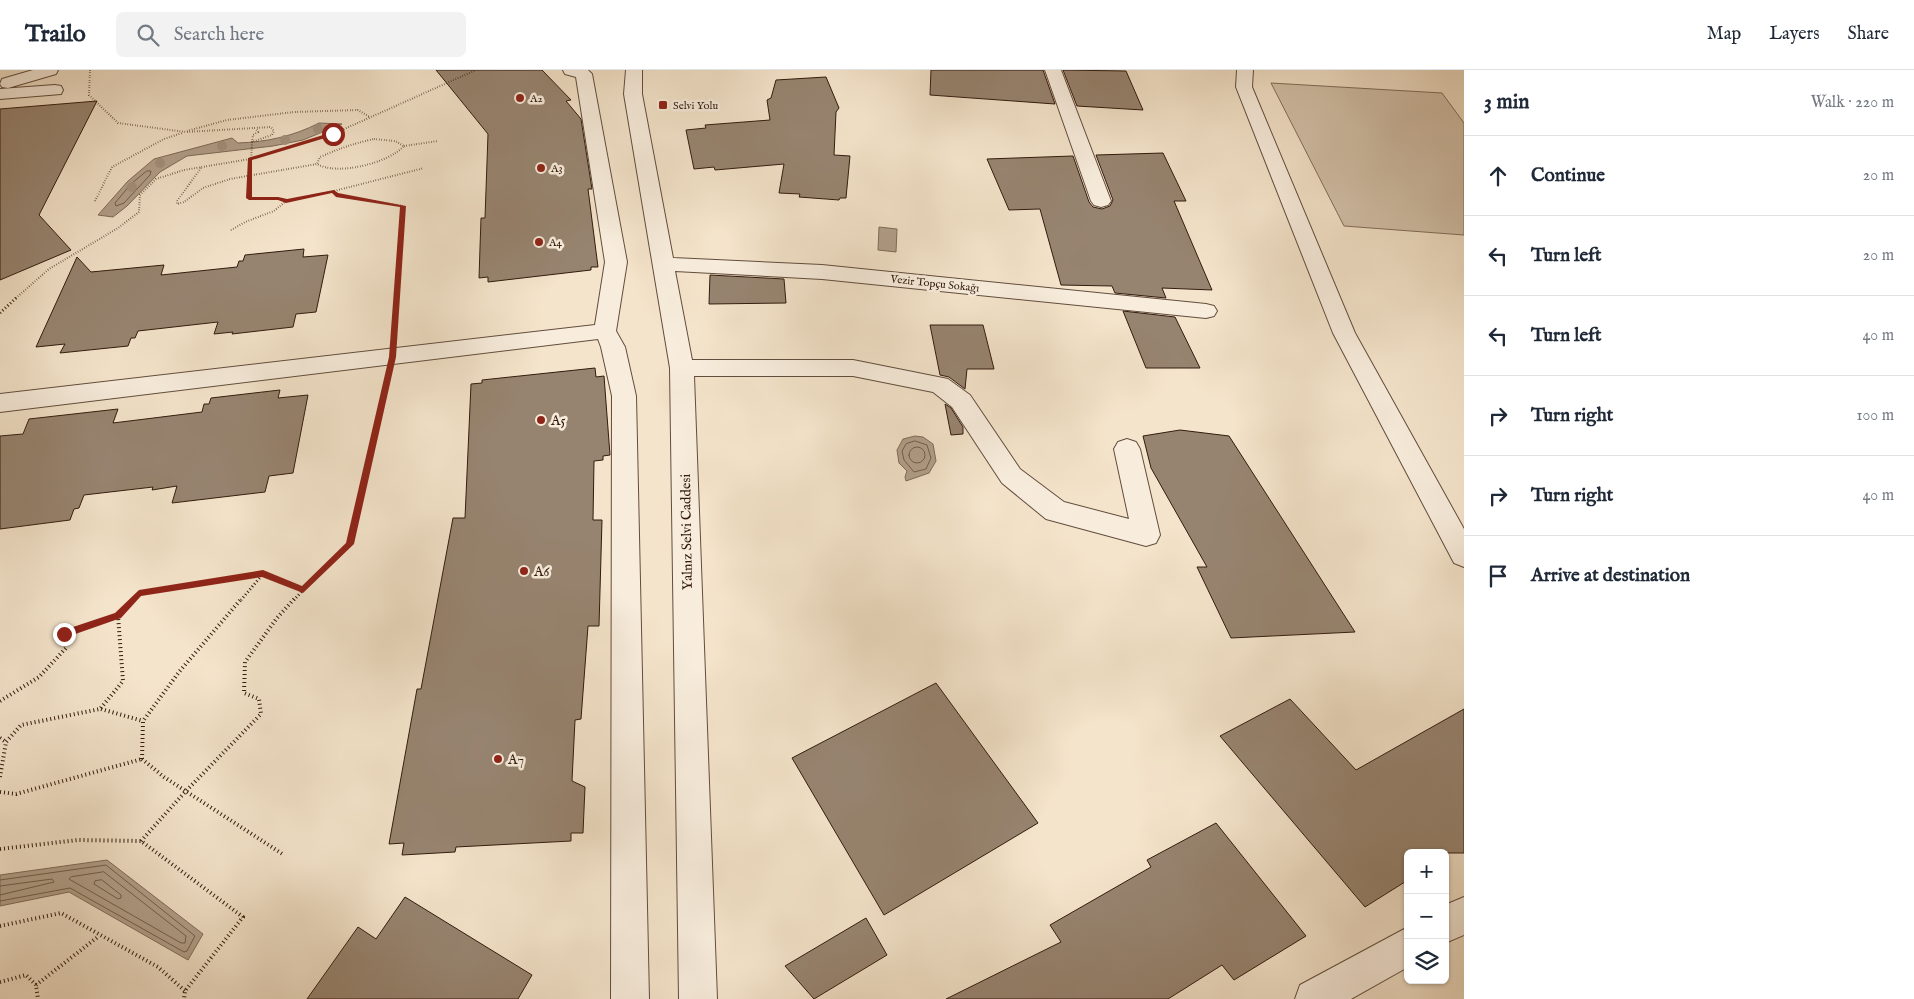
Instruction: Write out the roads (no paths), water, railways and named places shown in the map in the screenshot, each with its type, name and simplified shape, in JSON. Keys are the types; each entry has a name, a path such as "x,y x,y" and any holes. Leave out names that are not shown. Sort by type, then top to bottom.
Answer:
{"street":[{"path":"0,72 10,70"},
{"path":"0,86 50,70"},
{"path":"571,70 584,74 616,262 605,331 613,347 624,396 630,999"},
{"name":"Yalnız Selvi Caddesi","path":"634,70 633,94 682,368 698,999"},
{"path":"1053,70 1101,201"},
{"path":"1245,70 1244,87 1344,333 1464,555"},
{"path":"0,94 54,90"},
{"name":"Vezir Topçu Sokağı","path":"664,264 822,272 1206,311"},
{"path":"0,403 605,331"},
{"path":"682,368 853,368 940,385 961,401 1011,476 1056,511 1146,536 1127,449"},
{"path":"1449,923 1464,915"},
{"path":"1314,999 1404,948"}],"water":[{"path":"319,123 342,124 303,140 273,146 187,156 160,172 127,206 113,217 98,215 128,181 154,159 232,138 238,143 280,138"},
{"path":"879,227 897,229 896,252 878,250"},
{"path":"915,436 923,437 933,444 936,461 929,473 906,481 907,471 899,463 897,450 903,439"},
{"path":"107,860 203,934 188,960 69,892 0,906 0,875"}],"place":[{"name":"A2","path":"520,98"},
{"name":"Selvi Yolu","path":"663,105"},
{"name":"A3","path":"541,168"},
{"name":"A4","path":"539,242"},
{"name":"A5","path":"541,420"},
{"name":"A6","path":"524,571"},
{"name":"A7","path":"498,759"}]}
